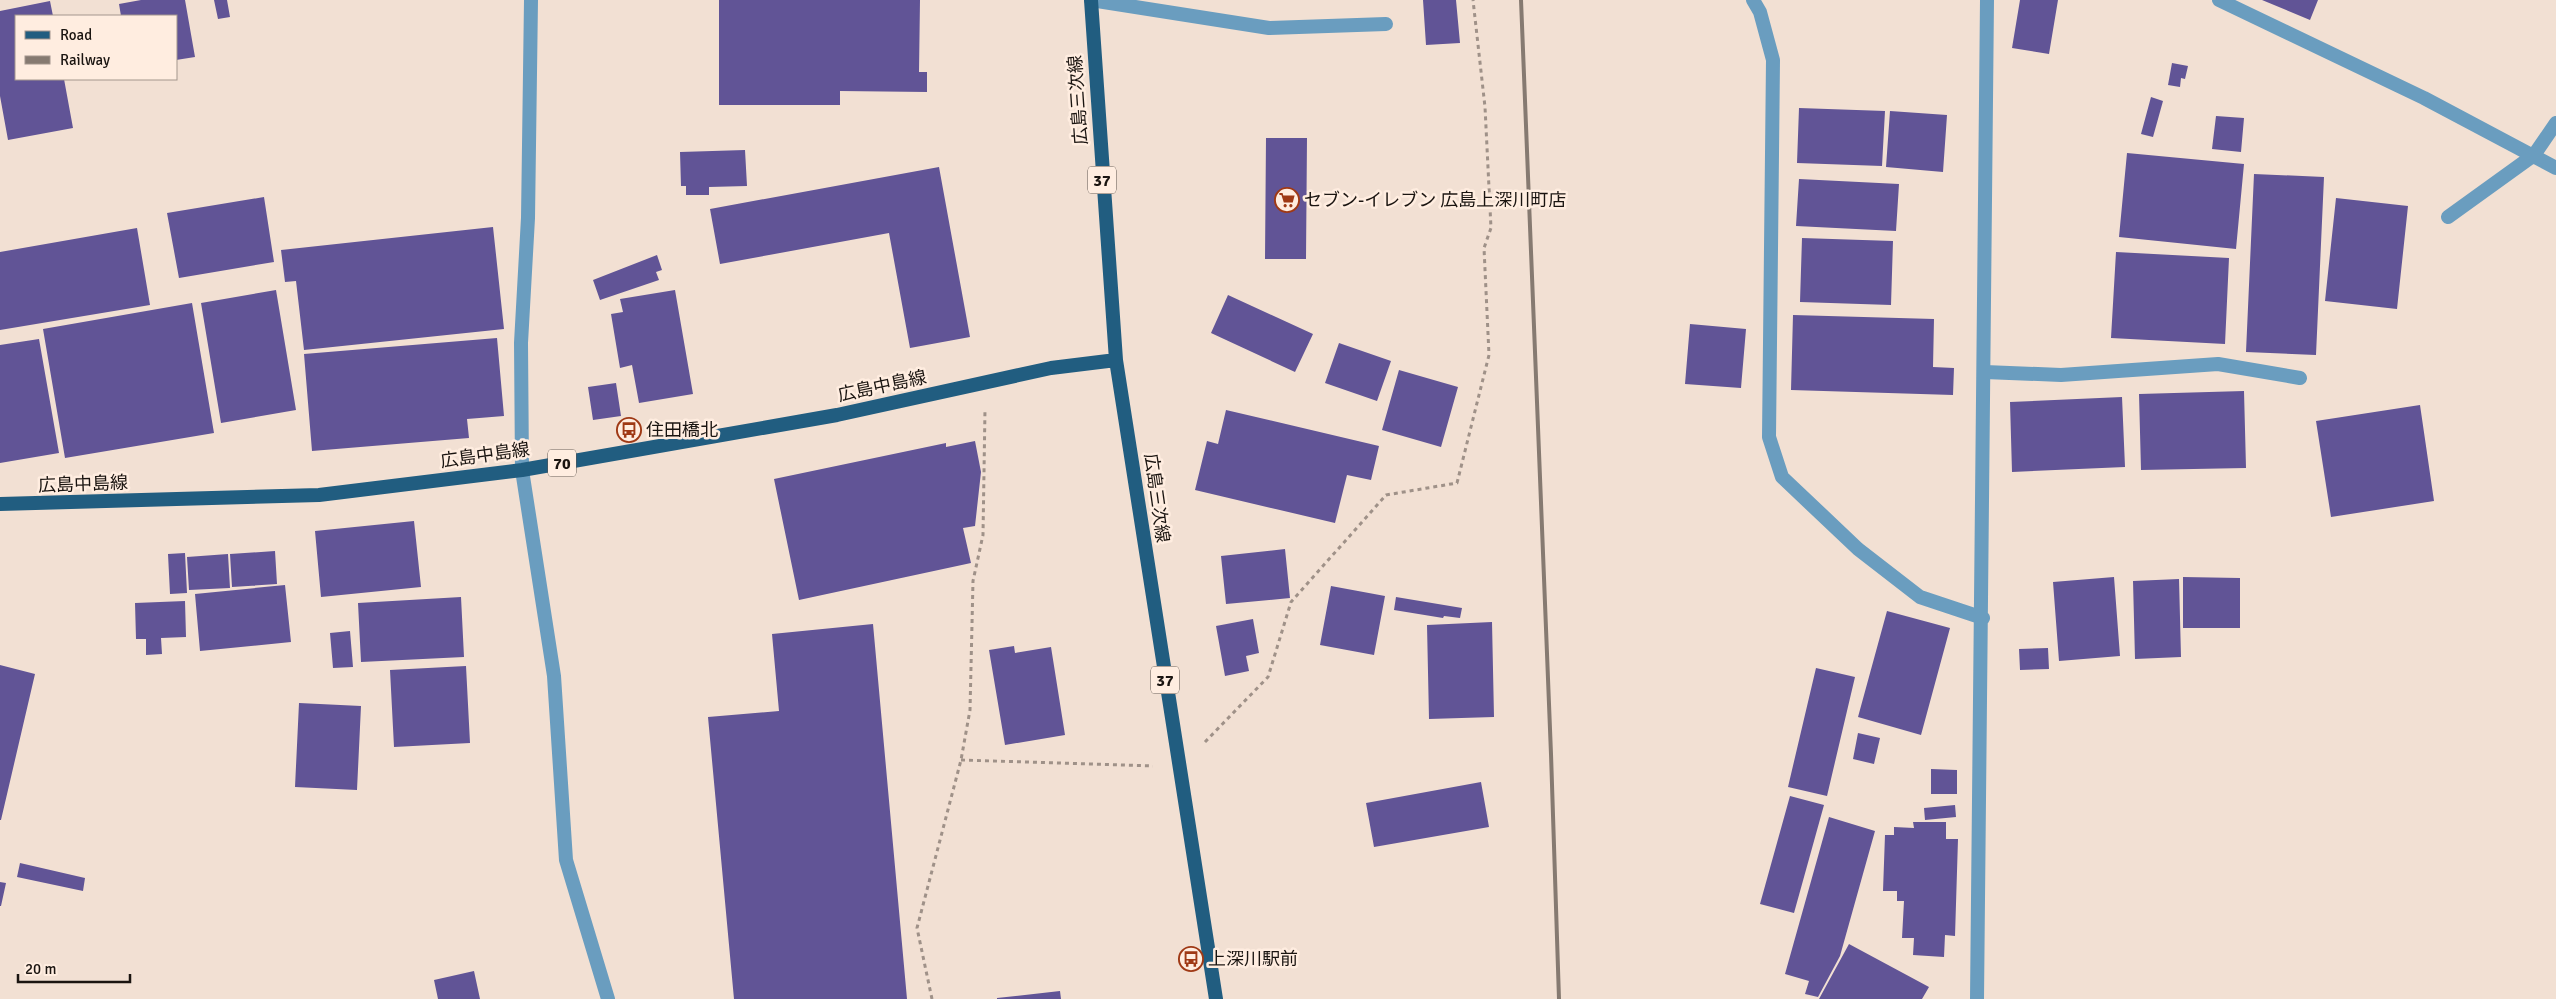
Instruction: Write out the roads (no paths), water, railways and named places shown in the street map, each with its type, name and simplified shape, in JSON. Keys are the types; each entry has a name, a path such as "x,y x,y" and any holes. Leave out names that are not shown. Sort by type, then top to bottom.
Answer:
{"main road":[{"name":"広島三次線","path":"1090,0 1116,360 1216,999"},
{"name":"広島中島線","path":"0,504 319,495 522,470 837,416 1052,368 1116,360"}],"street":[{"path":"531,0 528,218 521,343 522,470 554,676 566,860 608,999"},
{"path":"1090,0 1269,28 1386,24"},
{"path":"1753,0 1760,12 1773,60 1769,437 1782,477 1858,549 1920,598 1983,618"},
{"path":"1977,999 1983,618 1987,0"},
{"path":"2219,0 2424,98 2556,168"},
{"path":"2448,217 2534,156 2556,123"},
{"path":"1985,372 2061,376 2218,364 2300,378"}],"railway":[{"path":"1521,0 1559,999"}],"place":[{"name":"セブン-イレブン 広島上深川町店","path":"1287,200"},
{"name":"住田橋北","path":"629,430"},
{"name":"上深川駅前","path":"1191,959"}]}
